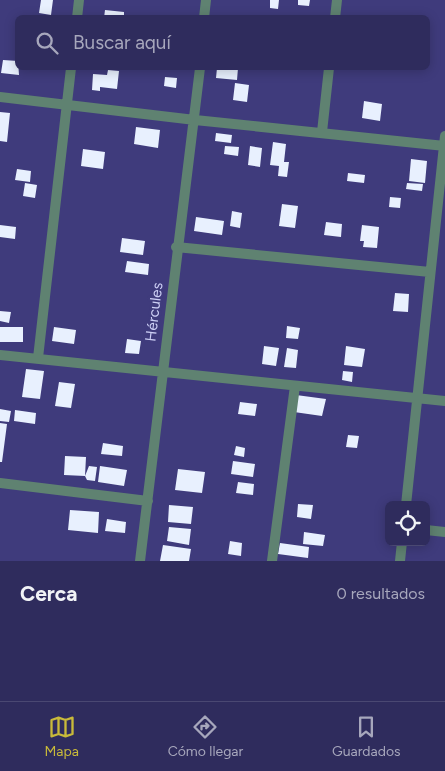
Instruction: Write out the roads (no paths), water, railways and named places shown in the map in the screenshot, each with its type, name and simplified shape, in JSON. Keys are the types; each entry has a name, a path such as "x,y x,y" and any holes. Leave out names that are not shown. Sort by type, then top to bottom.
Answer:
{"street":[{"path":"77,15 79,0"},
{"path":"204,15 206,0"},
{"path":"335,15 337,0"},
{"path":"38,358 71,70"},
{"name":"Hércules","path":"140,561 176,247 195,120 200,70"},
{"path":"322,132 329,70"},
{"path":"0,97 195,120 445,142 406,501"},
{"path":"176,247 430,272"},
{"path":"0,355 445,401"},
{"path":"272,561 295,386"},
{"path":"0,483 148,501"},
{"path":"430,530 445,532"},
{"path":"400,561 402,546"}]}
